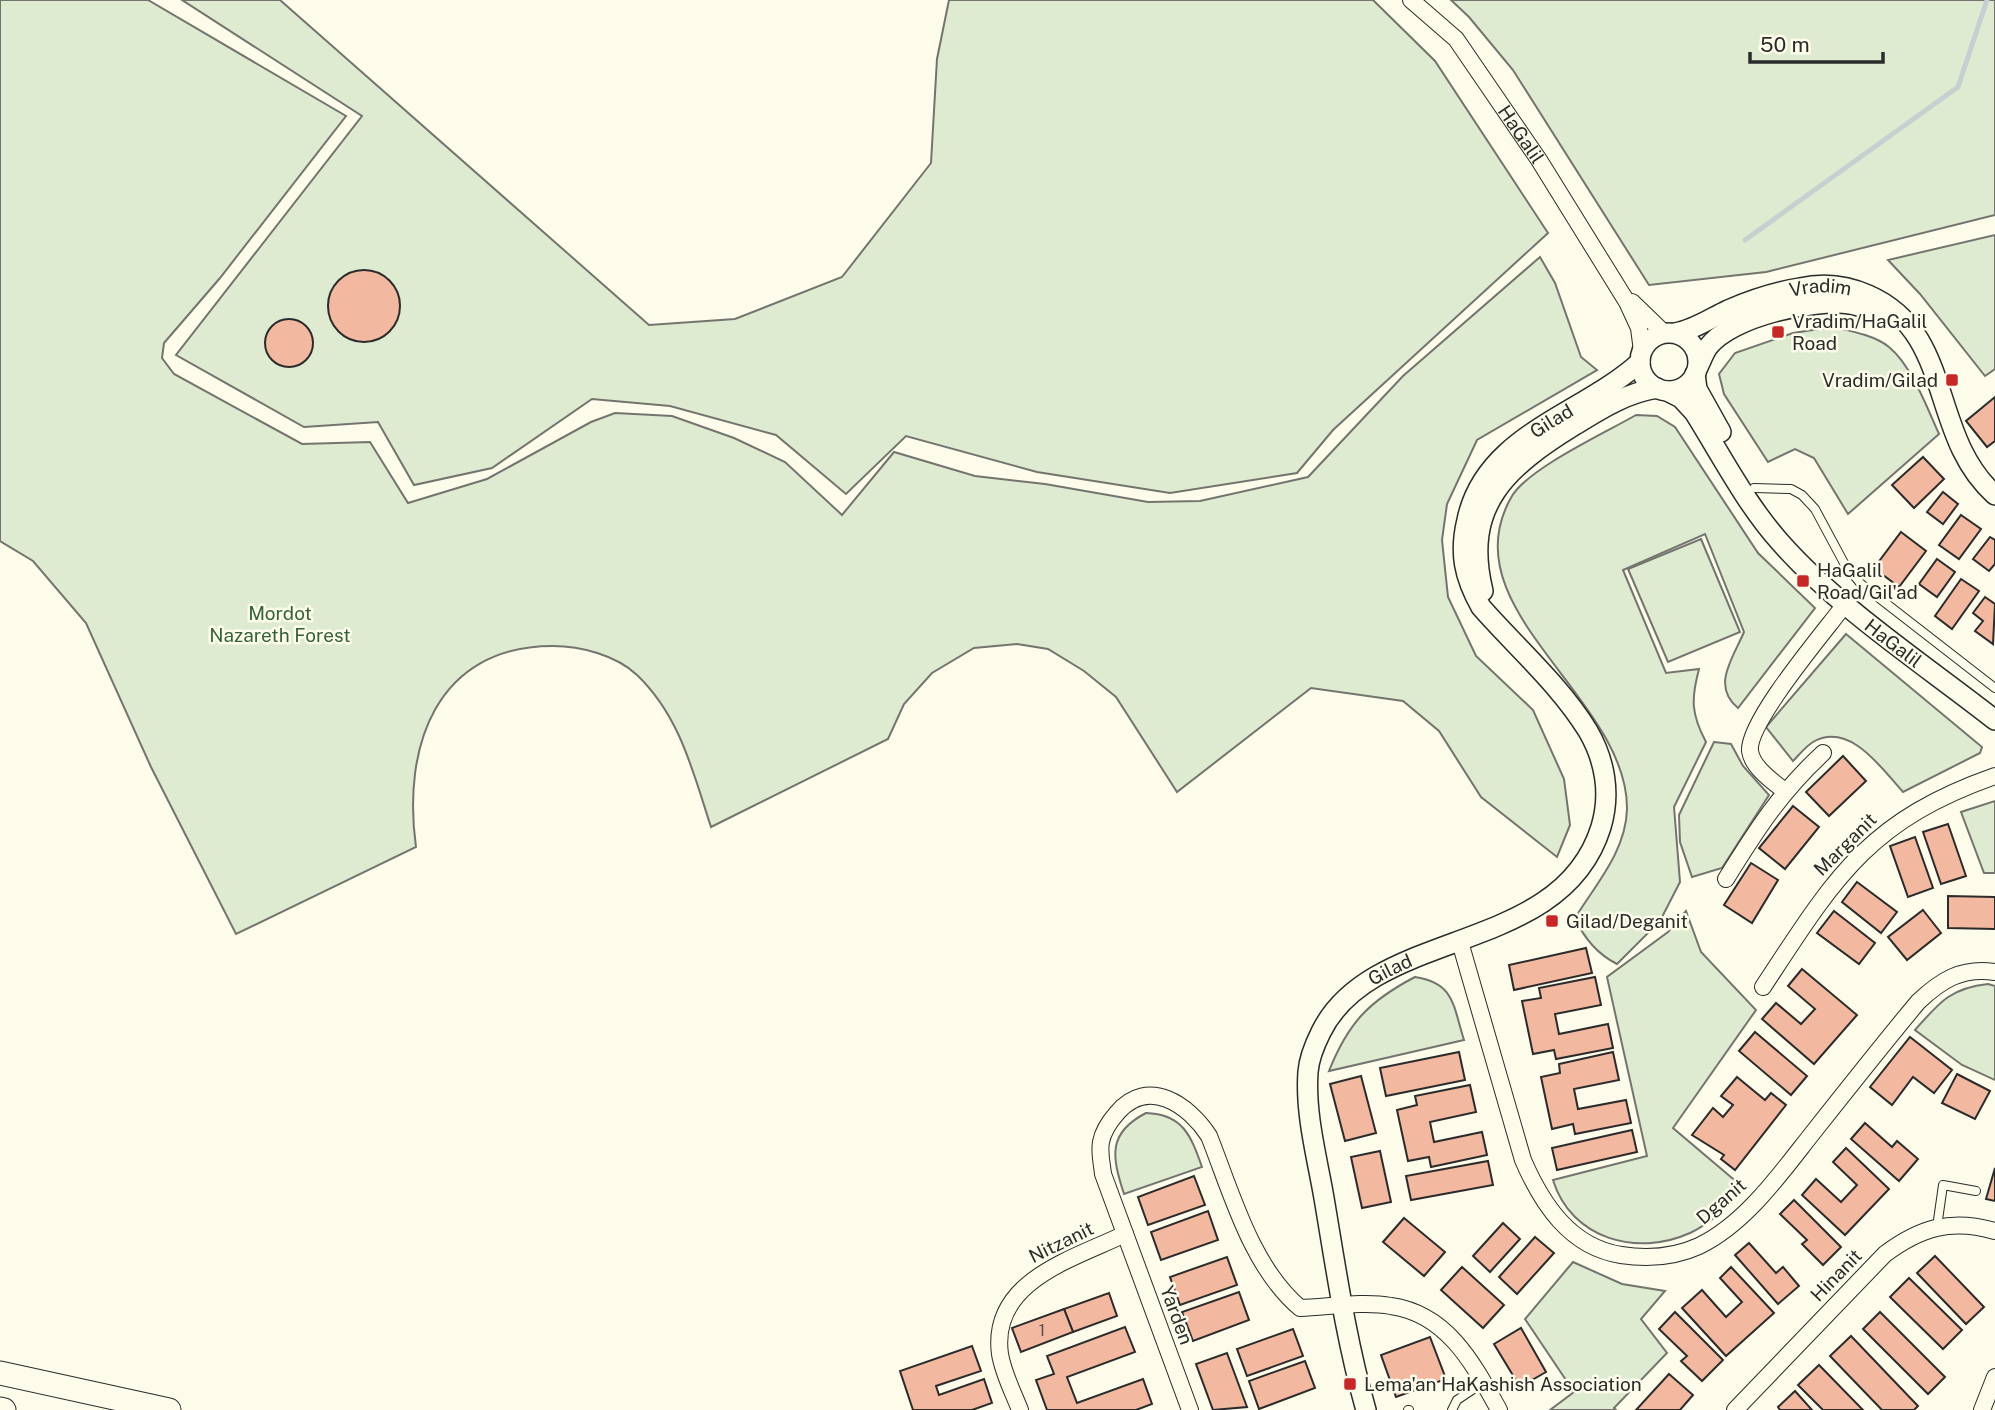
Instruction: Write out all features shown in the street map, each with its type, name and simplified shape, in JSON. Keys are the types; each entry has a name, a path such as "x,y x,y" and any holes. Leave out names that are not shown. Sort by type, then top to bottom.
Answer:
{"main road":[{"path":"0,1373 169,1410"}],"street":[{"name":"HaGalil","path":"1411,0 1456,39 1539,160 1639,328 1641,356"},
{"name":"HaGalil","path":"1614,282 1669,333"},
{"name":"Vradim","path":"1669,333 1776,293 1823,285 1847,288 1880,300 1915,329 1927,351 1958,445 1972,469 1995,495"},
{"name":"Vradim","path":"1696,370 1708,347 1736,327 1781,311 1829,302 1852,304 1889,319 1906,331 1933,373"},
{"path":"1669,333 1692,343 1698,357 1696,370 1688,384 1662,390 1643,374 1641,356 1654,336 1669,333"},
{"name":"Gilad","path":"1366,1410 1350,1354 1309,1111 1311,1057 1335,1008 1354,991 1395,968 1516,918 1559,890 1588,855 1606,808 1606,785 1600,757 1589,732 1573,709 1481,607 1464,569 1461,551 1476,487 1509,450 1618,380 1641,356"},
{"name":"HaGalil","path":"1696,370 1695,383 1702,400 1796,559"},
{"name":"HaGalil","path":"1662,390 1681,398 1693,412 1756,510 1796,559 1846,603 1995,720"},
{"name":"Gilad","path":"1511,640 1485,598 1478,573 1478,534 1494,493 1519,462 1536,449 1623,397 1662,390"},
{"path":"1785,790 1768,778 1750,754 1750,739 1762,715 1846,603"},
{"path":"1726,878 1769,810 1785,790 1823,753"},
{"name":"Marganit","path":"1763,987 1820,899 1869,845 1899,821 1928,804 1995,776"},
{"name":"Dganit","path":"1460,942 1523,1160 1536,1190 1552,1213 1579,1239 1608,1253 1639,1257 1671,1255 1699,1246 1728,1227 1781,1173 1918,1002 1936,985 1955,974 1978,969 1995,972"},
{"name":"Yarden","path":"1190,1410 1103,1174 1101,1141 1110,1122 1134,1099 1165,1096 1197,1117 1209,1136 1262,1263 1276,1286 1300,1308 1342,1306"},
{"name":"Hinanit","path":"1735,1410 1885,1254 1924,1230 1937,1227 1951,1225 1995,1231"},
{"name":"Nitzanit","path":"1020,1410 1000,1355 1003,1319 1012,1299 1035,1276 1125,1234"},
{"path":"1342,1306 1392,1306 1421,1315 1448,1332 1471,1360 1499,1410"},
{"path":"1982,1410 1995,1377"}],"lane":[{"path":"1754,488 1791,489 1802,495 1815,509 1844,563 1861,584 1995,688"},
{"path":"1937,1227 1943,1185 1976,1191"},
{"path":"1452,1410 1457,1400 1484,1382"}],"green space":[{"name":"Mordot Nazareth Forest","path":"0,0 148,0 346,116 220,278 164,343 162,358 174,374 302,444 370,442 408,503 487,479 591,422 615,413 672,416 734,438 785,462 842,515 894,452 975,476 1045,484 1148,502 1200,501 1308,477 1403,376 1540,257 1555,283 1581,357 1597,370 1477,440 1447,504 1442,540 1448,597 1476,656 1533,710 1564,779 1570,825 1557,857 1481,797 1439,731 1403,701 1311,688 1177,792 1116,697 1084,671 1048,649 1017,644 974,648 932,673 904,704 888,739 711,827 675,727 652,691 628,668 608,657 586,650 553,646 513,651 480,663 455,683 435,709 422,739 415,773 413,810 416,847 236,934 151,767 86,623 33,561 0,541"},
{"path":"182,0 280,0 649,325 735,319 842,277 931,163 937,59 949,0 1373,0 1435,61 1548,233 1333,430 1297,473 1170,493 1037,472 906,436 846,494 776,435 670,406 592,399 492,468 414,485 378,422 304,427 176,355 362,116"},
{"path":"1451,0 1995,0 1995,215 1766,272 1649,285 1513,70 1469,17"},
{"path":"1995,235 1995,369 1985,376 1920,294 1888,260"},
{"path":"1832,327 1876,339 1897,355 1918,388 1939,434 1848,514 1814,458 1795,449 1768,462 1724,394 1719,374 1735,353 1793,333"},
{"path":"1636,415 1657,416 1675,427 1758,553 1815,608 1738,708 1726,691 1725,681 1730,662 1744,632 1705,534 1623,570 1666,673 1699,669 1694,706 1697,723 1706,742 1674,807 1680,882 1660,921 1617,964 1592,945 1575,918 1616,853 1621,839 1627,809 1620,768 1600,729 1520,615 1502,576 1498,537 1512,496 1521,485 1551,463"},
{"path":"1701,539 1740,632 1668,662 1628,569"},
{"path":"1846,634 1982,747 1980,753 1903,792 1864,750 1840,738 1827,737 1813,742 1793,761 1766,727"},
{"path":"1714,742 1731,744 1743,766 1769,795 1722,868 1692,877 1680,842 1679,815"},
{"path":"1995,801 1995,873 1984,873 1961,812"},
{"path":"1686,911 1701,952 1756,1010 1673,1128 1745,1189 1713,1219 1690,1233 1649,1243 1608,1238 1575,1217 1562,1200 1553,1180 1647,1156 1607,977 1668,932"},
{"path":"1415,977 1428,980 1445,991 1454,1007 1464,1040 1329,1071 1344,1039 1362,1015 1385,995"},
{"path":"1988,984 1995,986 1995,1080 1962,1065 1915,1030 1946,998 1964,989"},
{"path":"1146,1113 1159,1114 1177,1122 1194,1146 1202,1167 1124,1194 1117,1169 1116,1147 1124,1129"},
{"path":"1573,1262 1622,1284 1665,1291 1641,1319 1667,1353 1614,1408 1616,1410 1550,1410 1574,1392 1525,1319"}],"building":[{"path":"364,270 384,276 394,286 400,306 394,326 384,336 364,342 344,336 334,326 328,306 334,286 344,276"},
{"path":"289,319 306,326 313,343 306,360 289,367 272,360 265,343 272,326"},
{"path":"1995,397 1995,441 1987,447 1966,421"},
{"path":"1923,457 1944,479 1914,508 1892,485"},
{"path":"1943,492 1958,504 1943,524 1927,512"},
{"path":"1961,515 1981,529 1959,559 1939,545"},
{"path":"1901,532 1926,551 1899,587 1874,568"},
{"path":"1990,537 1995,540 1995,564 1989,571 1973,559"},
{"path":"1937,559 1955,572 1937,597 1919,584"},
{"path":"1961,579 1979,591 1952,629 1935,616"},
{"path":"1985,597 1995,604 1993,644 1975,631 1983,621 1973,613"},
{"path":"1843,756 1866,781 1829,816 1806,792"},
{"path":"1793,806 1819,827 1785,869 1759,848"},
{"path":"1948,824 1966,876 1941,884 1923,832"},
{"path":"1915,837 1933,888 1908,897 1890,846"},
{"path":"1751,863 1778,880 1752,923 1724,905"},
{"path":"1857,882 1897,912 1881,933 1842,902"},
{"path":"1948,896 1995,897 1995,929 1948,928"},
{"path":"1923,910 1941,933 1907,960 1888,937"},
{"path":"1834,911 1875,943 1859,964 1817,933"},
{"path":"1586,948 1592,973 1514,990 1509,965"},
{"path":"1802,969 1857,1015 1814,1064 1762,1019 1776,1003 1801,1024 1815,1009 1788,986"},
{"path":"1595,977 1601,1005 1555,1014 1559,1034 1608,1024 1613,1048 1556,1059 1554,1050 1533,1054 1522,1001 1541,998 1539,988"},
{"path":"1755,1032 1807,1076 1791,1095 1739,1051"},
{"path":"1910,1037 1952,1070 1934,1093 1913,1077 1892,1105 1870,1087"},
{"path":"1459,1052 1465,1080 1386,1096 1380,1068"},
{"path":"1613,1052 1619,1080 1574,1089 1578,1109 1626,1100 1631,1123 1575,1134 1573,1124 1552,1129 1541,1077 1560,1073 1559,1064"},
{"path":"1957,1074 1990,1091 1975,1119 1942,1103"},
{"path":"1361,1076 1376,1133 1345,1141 1330,1084"},
{"path":"1737,1077 1765,1100 1771,1093 1786,1105 1735,1170 1721,1159 1724,1155 1692,1135 1713,1108 1723,1117 1733,1105 1721,1096"},
{"path":"1470,1085 1476,1112 1430,1122 1434,1142 1482,1132 1487,1155 1431,1167 1429,1157 1408,1161 1397,1110 1417,1105 1415,1096"},
{"path":"1865,1123 1892,1147 1897,1141 1918,1159 1899,1181 1851,1139"},
{"path":"1632,1130 1637,1152 1557,1170 1552,1148"},
{"path":"1846,1148 1889,1189 1845,1235 1802,1195 1816,1179 1841,1202 1857,1185 1833,1162"},
{"path":"1380,1151 1391,1202 1362,1208 1351,1157"},
{"path":"1488,1161 1493,1185 1411,1200 1406,1176"},
{"path":"1995,1168 1995,1201 1986,1199"},
{"path":"1194,1176 1205,1205 1148,1225 1138,1197"},
{"path":"1794,1200 1841,1247 1823,1265 1802,1244 1807,1240 1780,1214"},
{"path":"1208,1211 1218,1240 1161,1260 1151,1232"},
{"path":"1404,1218 1445,1252 1424,1276 1383,1242"},
{"path":"1503,1223 1520,1239 1490,1272 1473,1256"},
{"path":"1535,1237 1554,1253 1517,1294 1499,1277"},
{"path":"1749,1243 1776,1273 1783,1267 1799,1286 1778,1304 1735,1255"},
{"path":"1935,1256 1984,1307 1966,1324 1917,1273"},
{"path":"1227,1257 1237,1285 1180,1305 1170,1277"},
{"path":"1462,1267 1504,1305 1483,1328 1441,1290"},
{"path":"1731,1267 1774,1313 1726,1356 1682,1308 1702,1290 1726,1317 1742,1302 1720,1278"},
{"path":"1909,1278 1962,1330 1943,1349 1890,1297"},
{"path":"1239,1292 1249,1320 1193,1341 1182,1312"},
{"path":"1109,1293 1117,1316 1073,1332 1064,1309"},
{"path":"1064,1309 1073,1332 1021,1352 1012,1328"},
{"path":"1675,1312 1723,1360 1702,1381 1681,1361 1687,1356 1659,1329"},
{"path":"1880,1312 1945,1377 1928,1394 1863,1329"},
{"path":"1125,1327 1135,1352 1067,1377 1077,1403 1143,1379 1152,1404 1136,1410 1047,1410 1036,1380 1054,1374 1047,1356"},
{"path":"1521,1328 1546,1372 1520,1387 1494,1344"},
{"path":"1293,1329 1303,1356 1247,1376 1237,1349"},
{"path":"1851,1336 1918,1406 1914,1410 1882,1410 1830,1356"},
{"path":"1430,1337 1446,1379 1396,1397 1381,1355"},
{"path":"972,1346 981,1371 936,1386 939,1395 984,1379 992,1403 972,1410 913,1410 900,1371"},
{"path":"1227,1353 1247,1407 1213,1410 1196,1364"},
{"path":"1305,1361 1315,1388 1259,1409 1249,1381"},
{"path":"1819,1365 1863,1410 1823,1410 1798,1385"},
{"path":"1669,1374 1693,1395 1680,1410 1636,1410"},
{"path":"1795,1391 1812,1410 1780,1410 1778,1407"}],"waterway":[{"path":"1745,240 1958,87 1987,0"}],"place":[{"name":"Vradim/HaGalil Road","path":"1778,332"},
{"name":"Vradim/Gilad","path":"1952,380"},
{"name":"HaGalil Road/Gil'ad","path":"1803,581"},
{"name":"Gilad/Deganit","path":"1552,921"},
{"name":"Lema'an HaKashish Association","path":"1350,1384"}]}
